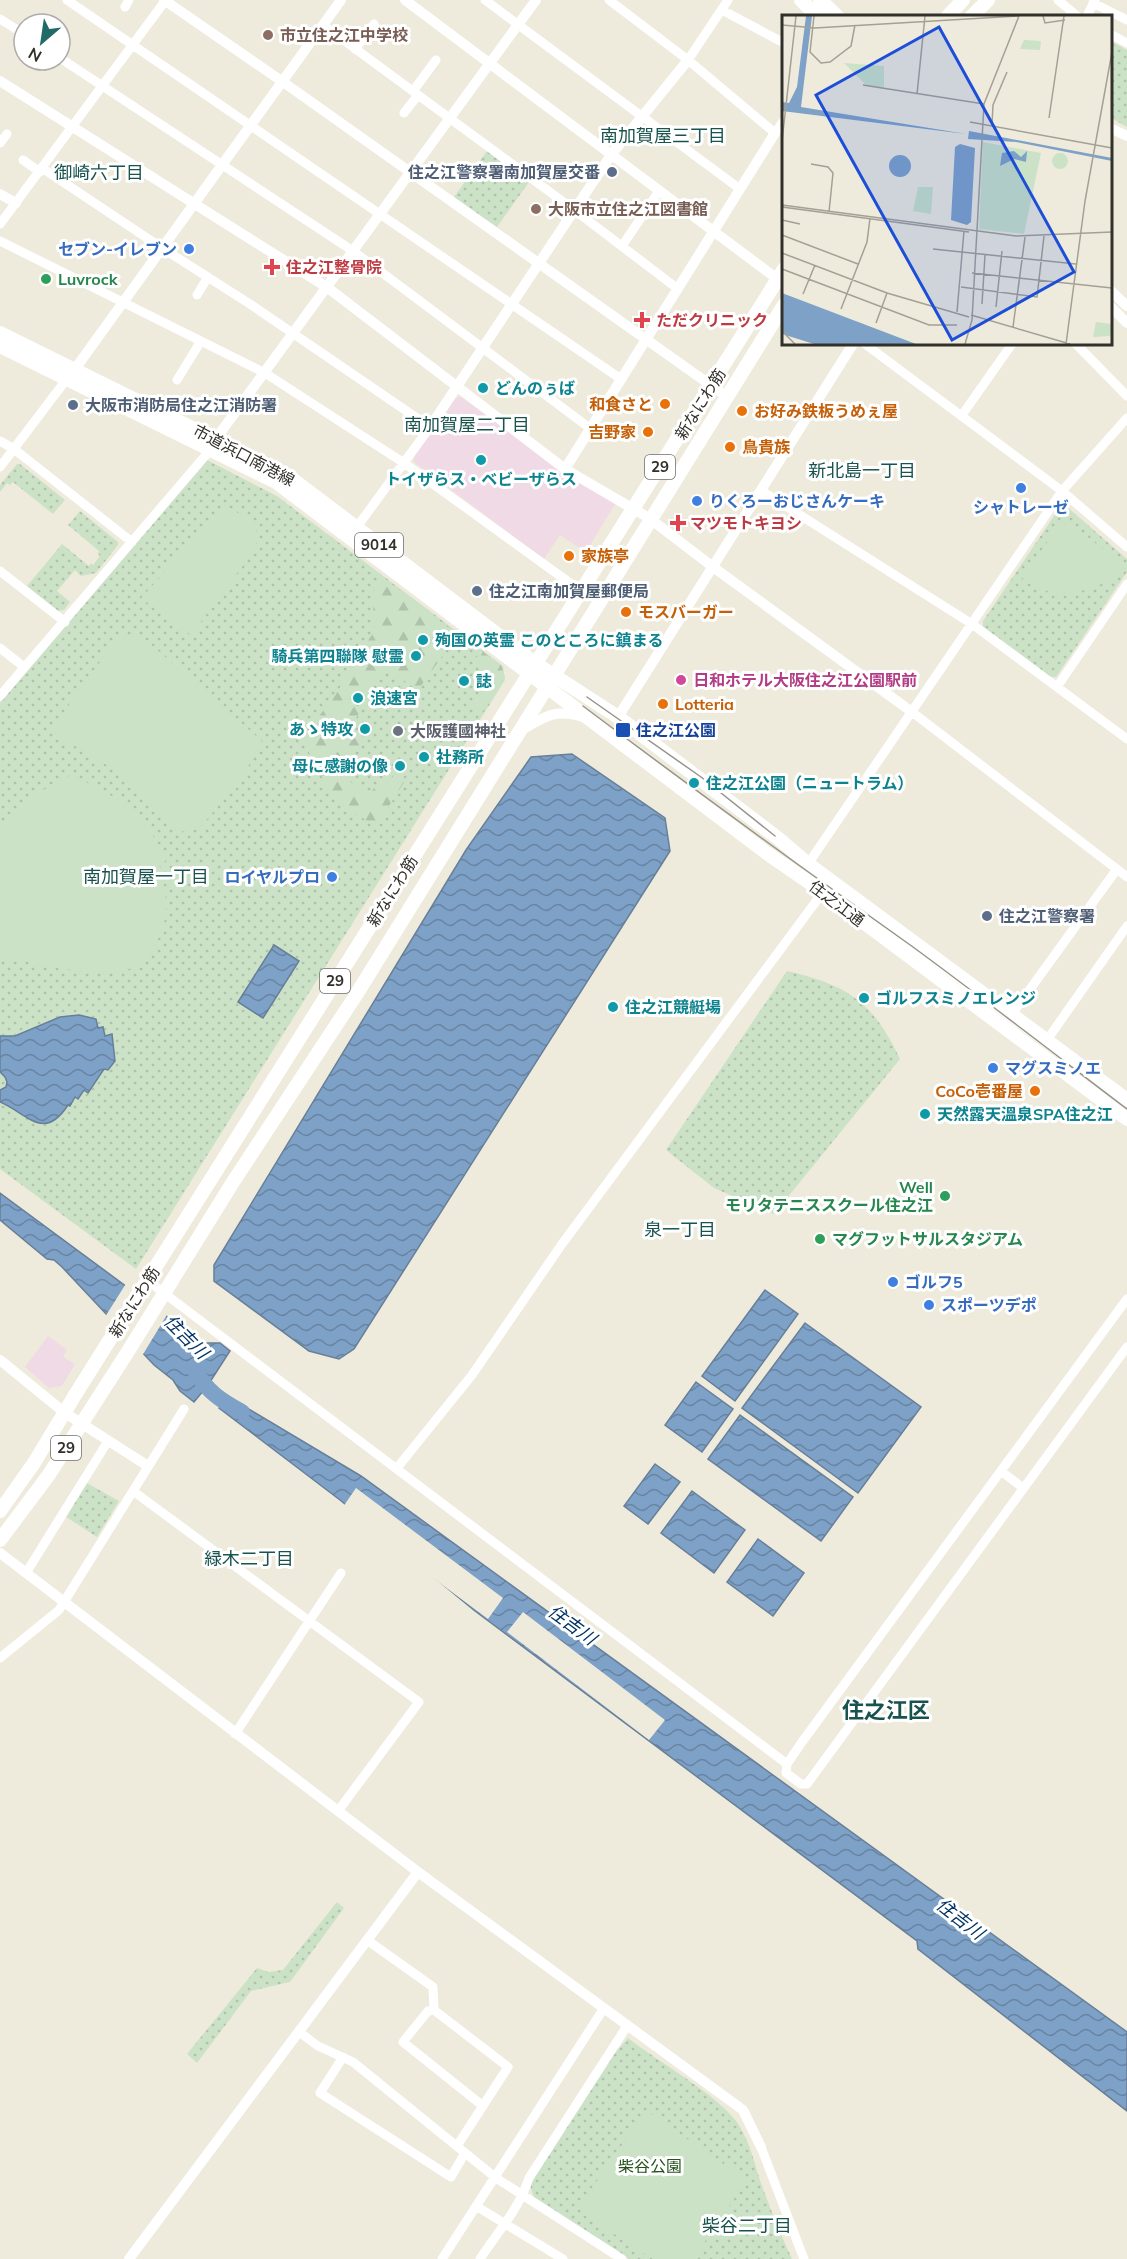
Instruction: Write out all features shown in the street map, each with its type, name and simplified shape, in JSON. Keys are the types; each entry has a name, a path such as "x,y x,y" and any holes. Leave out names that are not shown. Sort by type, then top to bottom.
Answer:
{"main road":[{"path":"801,0 816,15"},
{"path":"820,0 836,15"},
{"path":"949,15 963,0"},
{"path":"973,15 988,0"},
{"name":"新なにわ筋","path":"0,1511 34,1463 632,508 781,277"},
{"name":"新なにわ筋","path":"0,1540 48,1476 233,1182 356,994 782,307"},
{"name":"市道浜口南港線","path":"0,333 70,374 213,444 276,482 353,533 551,681"},
{"name":"市道浜口南港線","path":"0,346 70,374"},
{"name":"住之江通","path":"551,681 618,717 779,839 808,864 1127,1100"},
{"name":"住之江通","path":"551,681 592,720 768,854 823,892 1127,1119"}],"street":[{"path":"67,0 621,379"},
{"path":"0,467 252,126 341,0"},
{"path":"405,0 714,232 781,277"},
{"path":"485,0 740,189"},
{"path":"0,696 65,622 213,444 536,0"},
{"path":"609,0 688,60 775,133"},
{"path":"353,533 458,389 537,264 611,154 688,60 728,0"},
{"path":"1058,0 1074,15"},
{"path":"0,224 165,1 726,396"},
{"path":"1094,2 1127,21"},
{"path":"722,10 782,42"},
{"path":"355,49 374,24"},
{"path":"323,25 678,289"},
{"path":"1112,35 1127,43"},
{"path":"404,113 436,60"},
{"path":"72,66 353,251 591,429"},
{"path":"0,81 328,288 565,469 649,518 912,712 1127,877"},
{"path":"565,469 782,122"},
{"path":"1112,129 1127,136"},
{"path":"0,143 7,134"},
{"path":"23,160 208,277 430,427"},
{"path":"622,246 659,191"},
{"path":"0,194 16,203"},
{"path":"0,241 265,373 404,463 581,591"},
{"path":"197,295 208,277"},
{"path":"1112,292 1127,306"},
{"path":"1112,308 1127,322"},
{"path":"177,380 201,341"},
{"path":"618,717 852,345"},
{"path":"866,345 1062,491 1127,547"},
{"path":"962,415 1011,345"},
{"path":"1077,345 1127,396"},
{"path":"808,864 1062,491 1127,418"},
{"path":"0,441 14,449 132,542"},
{"path":"762,491 972,624 1127,739"},
{"path":"0,571 65,622"},
{"path":"1057,687 1127,584"},
{"path":"0,648 24,667"},
{"path":"520,731 549,714 571,713 592,720"},
{"path":"1012,1014 1117,869"},
{"path":"398,1468 472,1375 569,1235 823,892"},
{"path":"1047,1040 1127,926"},
{"path":"145,1286 398,1468 787,1764"},
{"path":"1127,1299 787,1764 786,1773 801,1784 807,1784 1127,1347"},
{"path":"1,1364 65,1413 148,1466"},
{"path":"0,1658 59,1610 184,1409"},
{"path":"26,1573 108,1441"},
{"path":"1000,1471 1023,1488"},
{"path":"133,1491 419,1702 338,1811"},
{"path":"0,1553 418,1872 743,2110 804,2259"},
{"path":"235,1734 341,1574"},
{"path":"129,2259 418,1872"},
{"path":"367,1940 433,1987 434,2010"},
{"path":"442,2259 604,2008"},
{"path":"457,2146 483,2106 508,2067 434,2010 428,2011 403,2042 483,2106"},
{"path":"480,2259 500,2228 507,2223 523,2196 529,2178 627,2026"},
{"path":"299,2032 318,2046 353,2062 496,2178 622,2259"},
{"path":"343,2057 320,2093 451,2177 465,2153"},
{"path":"476,2206 563,2259"}],"shaded area":[{"path":"461,397 565,472 615,504 586,552 560,535 544,559 414,462 414,457 456,398"},
{"path":"48,1336 67,1350 63,1357 75,1364 62,1386 49,1388 25,1367"}],"green space":[{"path":"1112,42 1127,50 1127,127 1112,119"},
{"path":"487,151 529,182 497,227 454,197"},
{"path":"207,460 277,496 503,666 505,680 136,1269 0,1169 0,703"},
{"path":"17,464 65,500 53,514 13,482 10,485 7,483 0,492 0,485"},
{"path":"225,505 251,521 256,527 256,548 191,635 141,598"},
{"path":"1066,506 1127,559 1127,572 1056,677 1051,677 983,627 983,621 1060,507"},
{"path":"80,511 118,542 118,545 96,573 81,576 75,570 57,591 70,602 64,610 58,611 27,586 62,544 89,566 91,563 93,565 100,556 99,551 68,525"},
{"path":"1071,523 1122,565 1118,572 1095,587 1065,593 1048,591 1022,580 1059,524"},
{"path":"382,579 454,632 448,640 451,644 418,690 387,669 367,694 356,689 350,699 361,710 350,728 363,739 352,756 359,764 349,781 368,794 381,782 389,781 395,774 404,782 376,827 333,798 303,741 304,736 339,690 345,672 372,635 373,592"},
{"path":"139,634 262,741 243,776 199,829 179,832 125,776 50,731 118,637"},
{"path":"482,651 501,665 505,677 481,714 471,707 490,678 472,662"},
{"path":"71,775 128,808 149,830 166,861 159,864 166,897 162,929 158,939 141,963 125,970 95,972 77,970 17,959 15,962 0,955 0,826 23,803"},
{"path":"787,971 827,983 856,999 880,1023 900,1059 774,1214 714,1188 666,1150"},
{"path":"85,1482 119,1501 97,1537 63,1515"},
{"path":"337,1902 344,1908 290,1982 251,1991 197,2063 187,2054 257,1968 268,1972 283,1970"},
{"name":"柴谷公園","path":"628,2038 700,2089 737,2122 749,2145 769,2205 792,2259 629,2259 534,2198 530,2185 537,2172 614,2054"},
{"path":"651,2114 747,2180 693,2259 653,2259 583,2214 581,2204 641,2117"}],"water":[{"path":"572,754 665,818 670,851 354,1349 339,1359 309,1351 214,1281 214,1265 466,850 531,757"},
{"path":"274,945 299,961 263,1018 238,1002"},
{"path":"79,1015 96,1019 98,1028 103,1027 105,1036 112,1034 115,1061 108,1070 104,1069 88,1093 84,1090 78,1099 75,1097 70,1106 68,1105 59,1116 51,1122 43,1123 27,1118 0,1102 0,1090 6,1087 7,1082 0,1072 0,1036 15,1036 60,1017"},
{"path":"0,1193 196,1338 206,1343 220,1343 230,1351 194,1402 180,1391 173,1380 154,1365 62,1267 54,1260 47,1259 0,1220"},
{"path":"765,1290 798,1314 735,1401 702,1376"},
{"path":"805,1323 921,1407 858,1493 742,1408"},
{"path":"696,1382 733,1409 702,1452 665,1425"},
{"path":"227,1396 361,1476 1127,2032 1127,2111 918,1949 917,1941 475,1611 340,1500 219,1408"},
{"path":"740,1415 853,1497 821,1541 708,1459"},
{"path":"655,1464 680,1482 648,1524 624,1506"},
{"path":"692,1491 745,1530 714,1573 661,1533"},
{"path":"758,1539 804,1573 773,1616 727,1582"}],"pier":[{"path":"127,1282 168,1313 142,1356 105,1317"},
{"path":"356,1488 503,1598 488,1619 394,1549 343,1507"},
{"path":"523,1612 665,1720 649,1740 507,1632"}],"waterway":[{"name":"住吉川","path":"195,1371 215,1395 242,1412"}],"tram line":[{"path":"587,697 701,777 775,836"},
{"path":"583,706 940,967 1127,1109"}],"place":[{"name":"市立住之江中学校","path":"268,35"},
{"name":"住之江警察署南加賀屋交番","path":"612,172"},
{"name":"大阪市立住之江図書館","path":"536,209"},
{"name":"セブン-イレブン","path":"189,249"},
{"name":"住之江整骨院","path":"272,267"},
{"name":"Luvrock","path":"46,279"},
{"name":"ただクリニック","path":"642,320"},
{"name":"どんのぅば","path":"483,388"},
{"name":"和食さと","path":"665,404"},
{"name":"大阪市消防局住之江消防署","path":"73,405"},
{"name":"お好み鉄板うめぇ屋","path":"742,411"},
{"name":"吉野家","path":"648,432"},
{"name":"鳥貴族","path":"730,447"},
{"name":"トイザらス・ベビーザらス","path":"481,460"},
{"name":"シャトレーゼ","path":"1021,488"},
{"name":"りくろーおじさんケーキ","path":"697,501"},
{"name":"マツモトキヨシ","path":"678,523"},
{"name":"家族亭","path":"569,556"},
{"name":"住之江南加賀屋郵便局","path":"477,591"},
{"name":"モスバーガー","path":"626,612"},
{"name":"殉国の英霊 このところに鎮まる","path":"423,640"},
{"name":"騎兵第四聯隊 慰霊","path":"416,656"},
{"name":"日和ホテル大阪住之江公園駅前","path":"681,680"},
{"name":"誌","path":"464,681"},
{"name":"浪速宮","path":"358,698"},
{"name":"Lotteria","path":"663,704"},
{"name":"あゝ特攻","path":"365,729"},
{"name":"住之江公園","path":"623,730"},
{"name":"大阪護國神社","path":"398,731"},
{"name":"社務所","path":"424,757"},
{"name":"母に感謝の像","path":"400,766"},
{"name":"住之江公園（ニュートラム）","path":"694,783"},
{"name":"ロイヤルプロ","path":"332,877"},
{"name":"住之江警察署","path":"987,916"},
{"name":"ゴルフスミノエレンジ","path":"864,998"},
{"name":"住之江競艇場","path":"613,1007"},
{"name":"マグスミノエ","path":"993,1068"},
{"name":"CoCo壱番屋","path":"1035,1091"},
{"name":"天然露天溫泉SPA住之江","path":"925,1114"},
{"name":"Well モリタテニススクール住之江","path":"945,1196"},
{"name":"マグフットサルスタジアム","path":"820,1239"},
{"name":"ゴルフ5","path":"893,1282"},
{"name":"スポーツデポ","path":"929,1305"}],"district":[{"name":"南加賀屋三丁目","path":"663,136"},
{"name":"御崎六丁目","path":"99,173"},
{"name":"南加賀屋二丁目","path":"467,425"},
{"name":"新北島一丁目","path":"862,471"},
{"name":"南加賀屋一丁目","path":"146,877"},
{"name":"泉一丁目","path":"680,1230"},
{"name":"緑木二丁目","path":"249,1559"},
{"name":"住之江区","path":"886,1710"},
{"name":"柴谷二丁目","path":"747,2226"}]}
